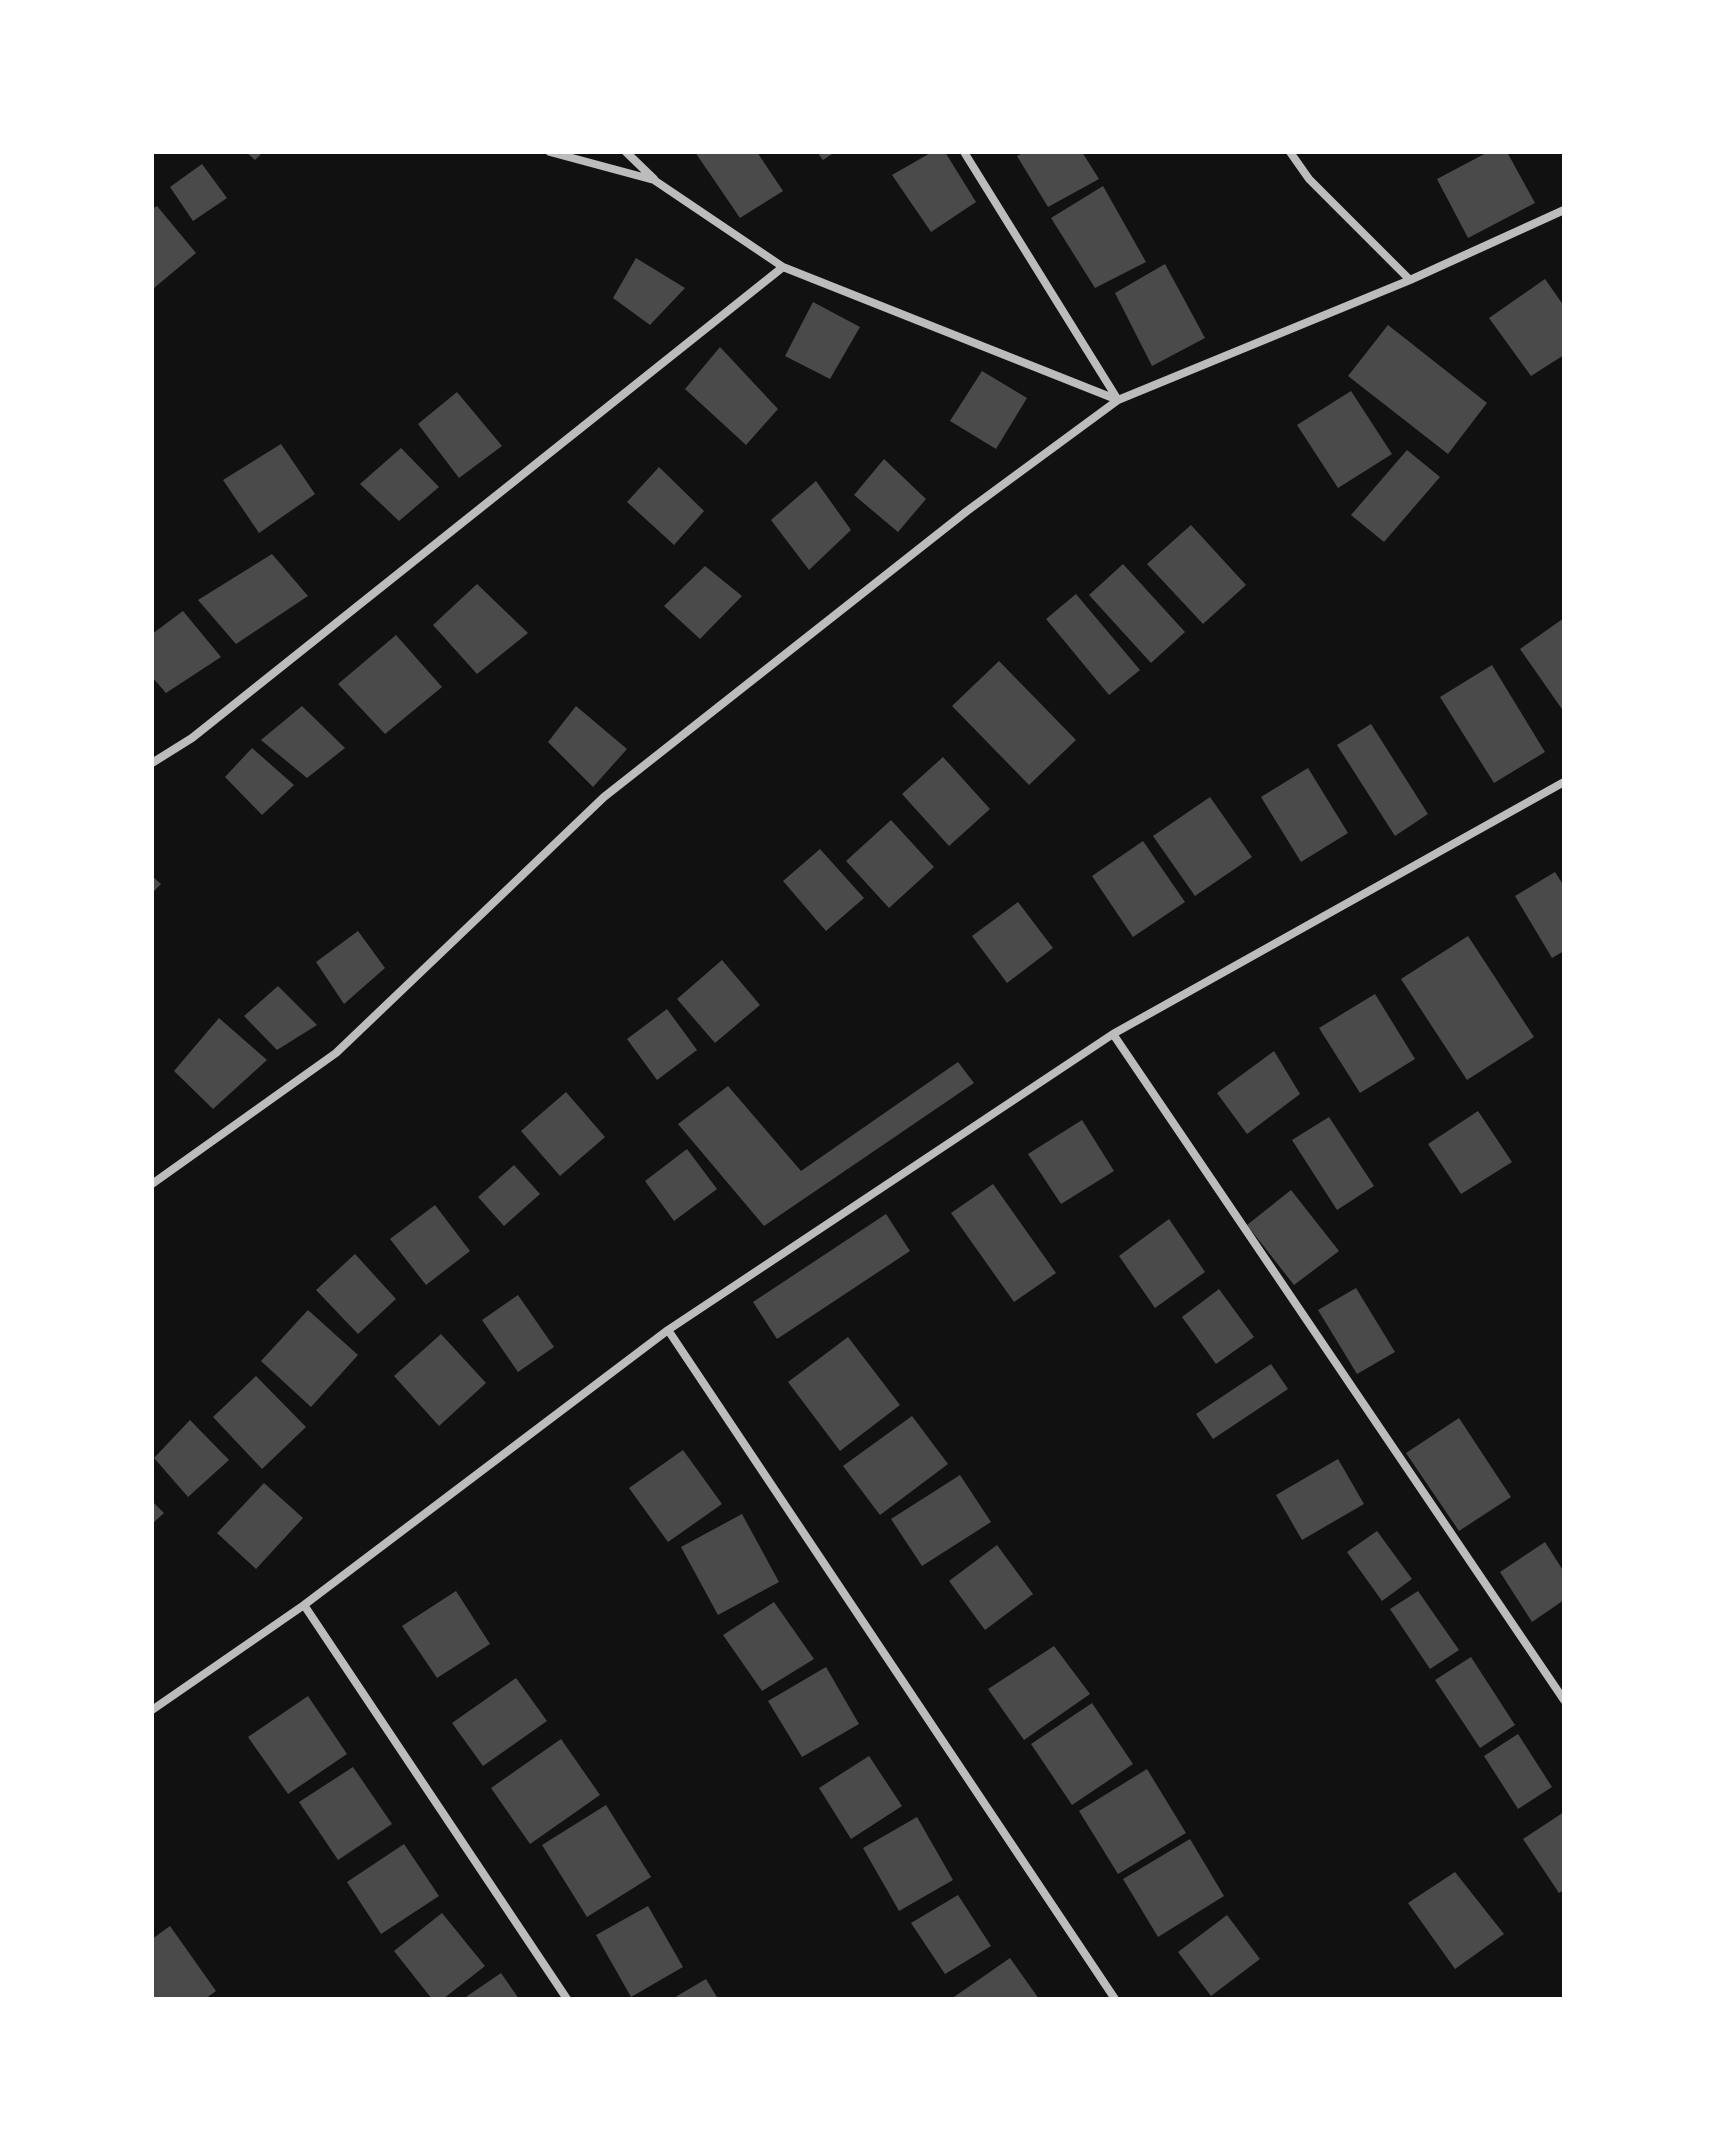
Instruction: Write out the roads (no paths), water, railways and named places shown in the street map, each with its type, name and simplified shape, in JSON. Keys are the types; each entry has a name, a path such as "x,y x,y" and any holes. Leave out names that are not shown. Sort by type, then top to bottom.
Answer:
{"street":[{"path":"550,152 654,180"},
{"path":"626,152 654,180 783,267 1118,400"},
{"path":"964,152 1118,400"},
{"path":"1290,152 1309,179 1410,280"},
{"path":"152,1184 336,1053 604,797 967,511 1118,400 1410,280 1564,210"},
{"path":"152,763 192,738 783,267"},
{"path":"152,1710 304,1605 668,1330 1113,1034 1564,783"},
{"path":"1113,1034 1564,1700"},
{"path":"668,1330 1115,1999"},
{"path":"304,1605 567,1999"}]}
